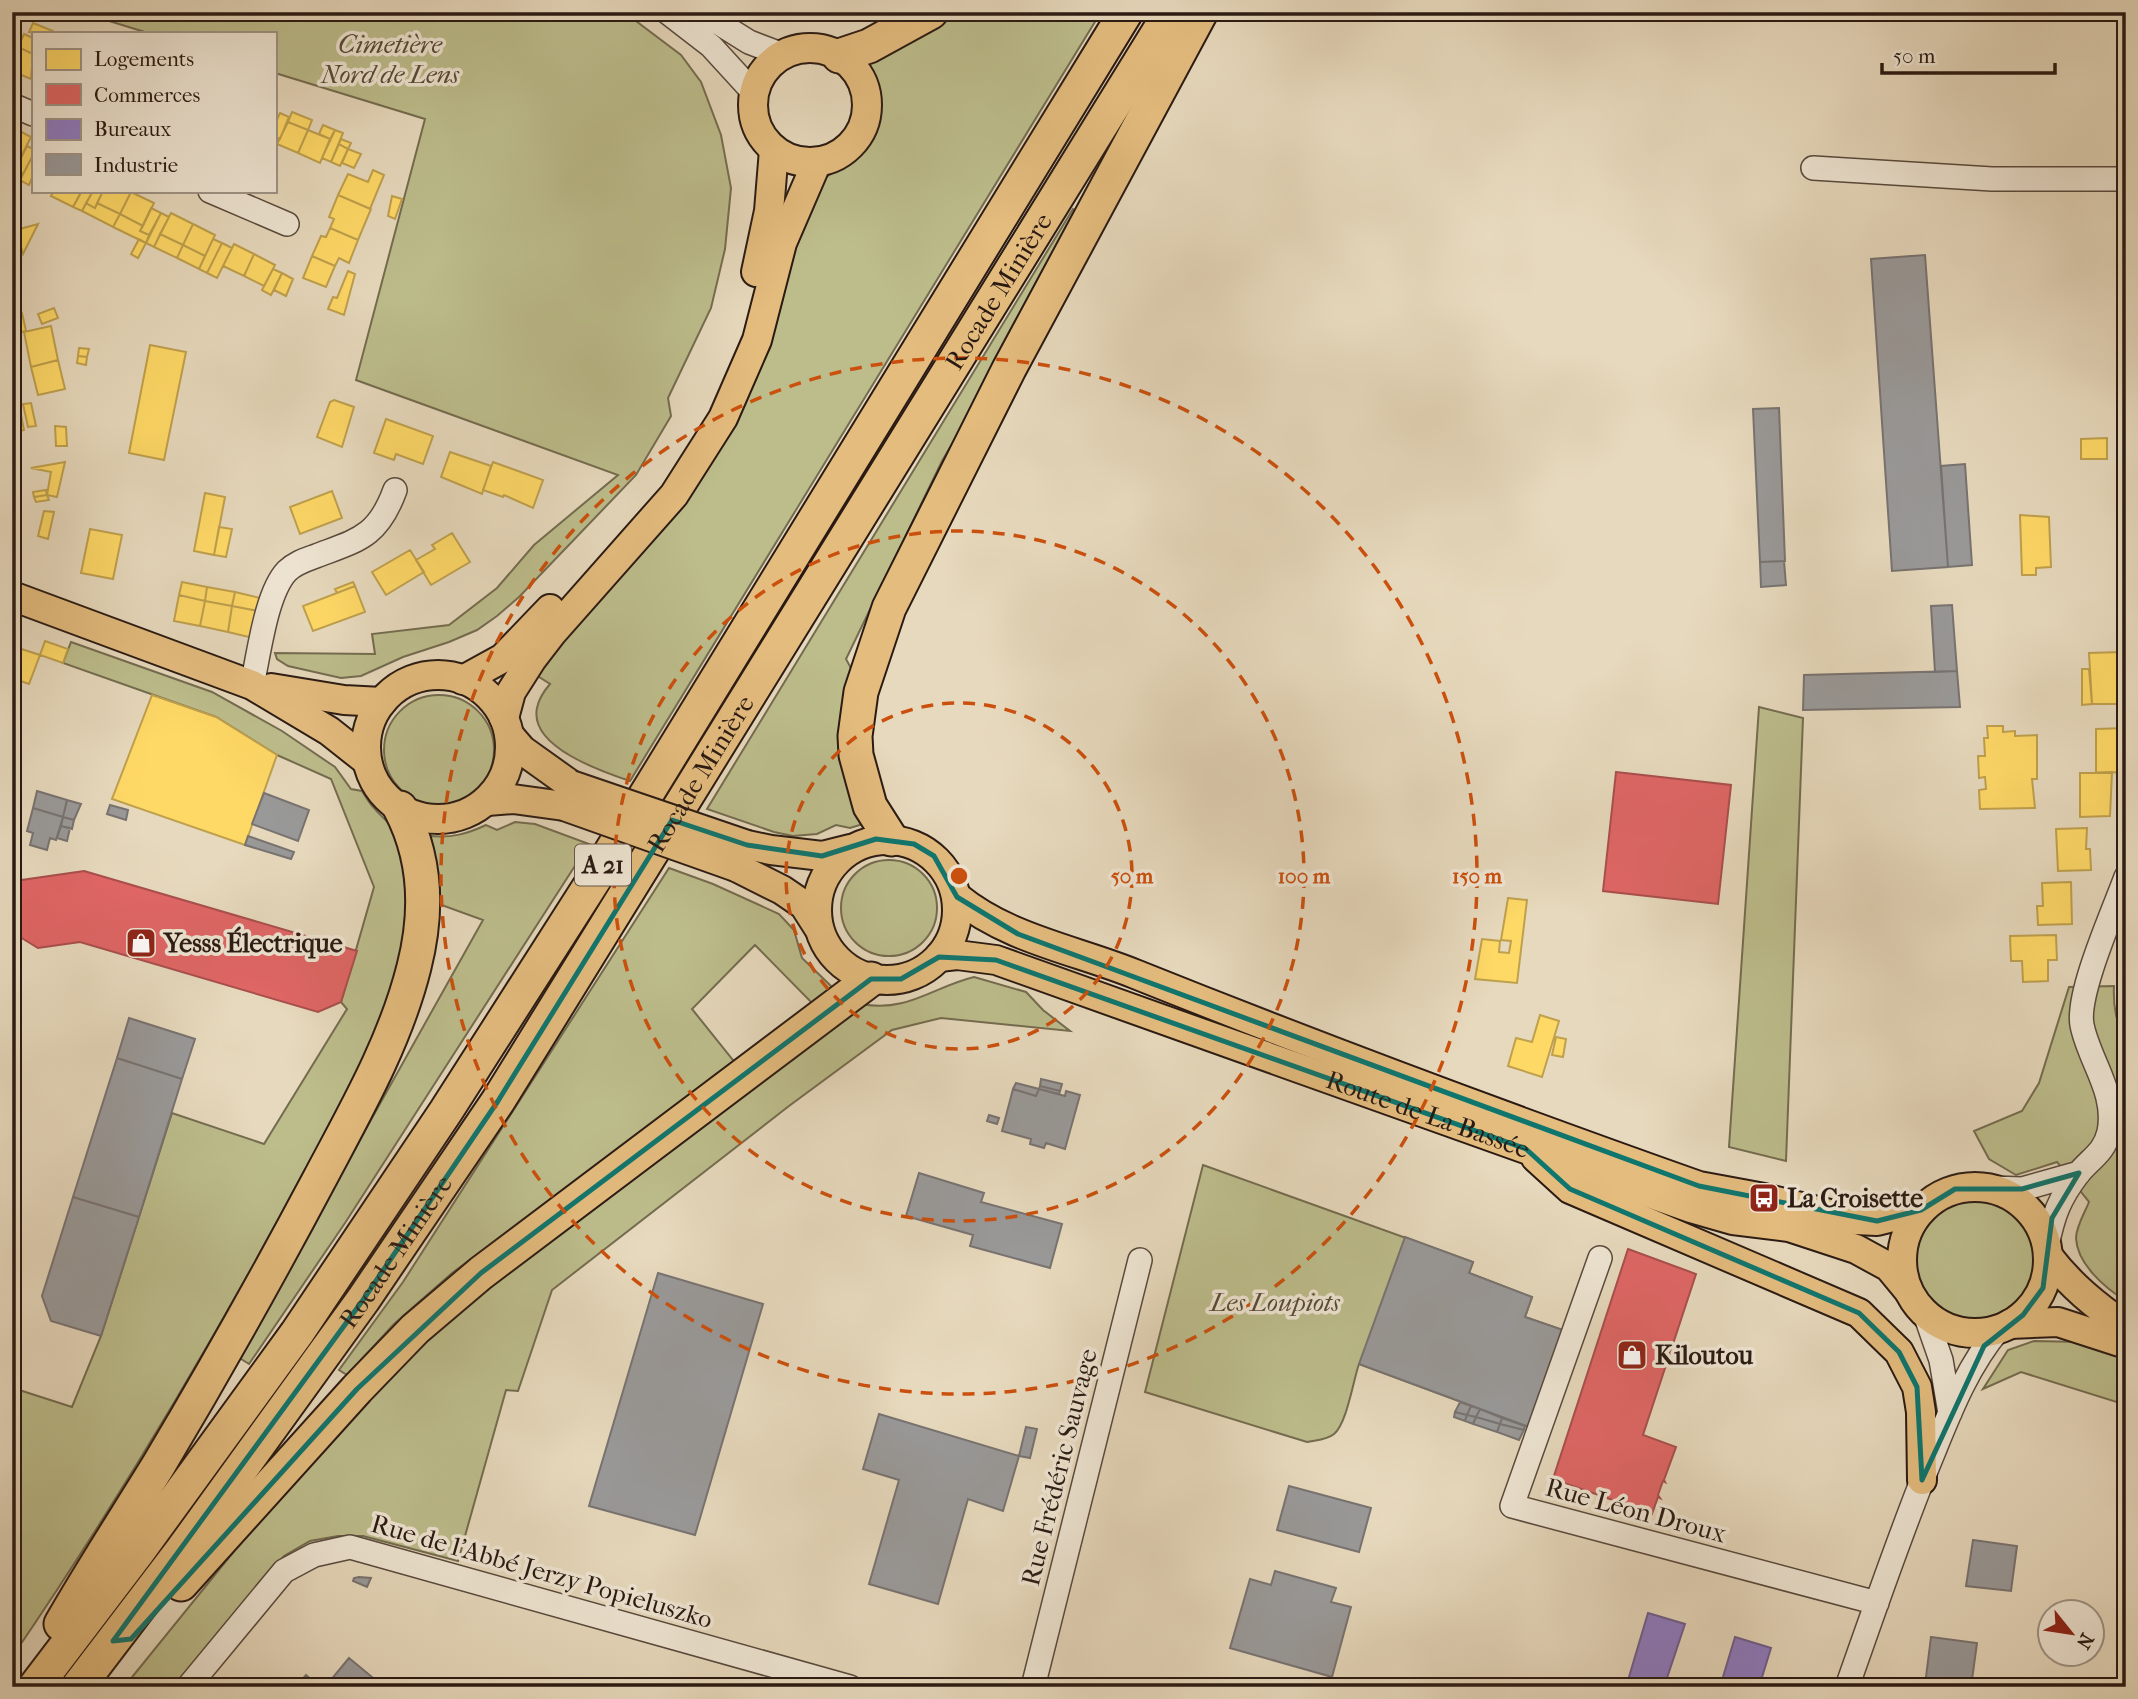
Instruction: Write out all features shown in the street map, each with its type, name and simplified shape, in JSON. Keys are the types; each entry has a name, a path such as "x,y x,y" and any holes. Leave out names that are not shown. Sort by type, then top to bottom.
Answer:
{"highway":[{"path":"839,56 869,46 931,12"},
{"name":"Rocade Minière","path":"35,1687 137,1553 297,1333 446,1111 610,854 1126,12"},
{"name":"Rocade Minière","path":"78,1687 183,1549 363,1300 498,1101 1171,12"},
{"path":"891,839 870,806 856,755 855,736 861,692 889,608 1016,357 1201,12"},
{"path":"25,1687 283,1249 386,1049 415,965 423,896 413,833 400,808"},
{"path":"113,1641 131,1639 357,1389 415,1329 492,1265 871,979"}],"main road":[{"path":"815,49 839,56 849,63 863,83 866,116 855,140 832,158 817,162 793,160 774,150 756,125 754,93 761,76 783,55 796,50 815,49"},
{"path":"463,680 503,658 531,629 657,489 699,423 721,383 737,344 752,293 769,211 774,150"},
{"path":"567,796 522,750 507,727 494,701 481,688 463,680 441,675 419,677 399,687 382,702 371,720 366,740 367,761 375,783 389,800 400,808 428,819 449,819 469,813 487,801 502,782 510,760 507,727 511,692 552,633 674,495 723,418 757,340 782,243 817,162"},
{"path":"12,596 251,685 329,731 367,761"},
{"path":"251,685 344,700 382,702"},
{"path":"487,801 567,796 741,856 822,856 868,841 891,839 914,844 934,856 949,875 957,897 955,929 949,944 928,967 901,979 871,979 853,972 837,960 804,905 741,856"},
{"path":"818,927 817,901 824,877 834,862 850,849"},
{"name":"Route de La Bassée","path":"957,897 975,912 1018,934 1118,967 1307,1042 1699,1186 1764,1198 1855,1220 1877,1221 1922,1210"},
{"name":"Route de La Bassée","path":"939,957 996,960 1691,1208 1733,1220 1789,1227 1856,1249 1889,1267 1908,1290"},
{"path":"1526,1149 1570,1189 1859,1313 1899,1352 1917,1387 1921,1412 1922,1480"},
{"path":"2126,1327 2086,1298 2060,1272 2048,1251 2037,1220 2029,1209 2007,1193 1974,1186 1955,1189 1937,1197 1922,1210 1909,1228 1903,1248 1902,1269 1908,1290 1925,1314 1941,1325 1980,1333 2004,1326 2058,1322 2126,1344"},
{"path":"2004,1326 2035,1303 2043,1288 2048,1251"}],"street":[{"path":"667,12 712,46 754,93"},
{"path":"701,12 749,42 783,55"},
{"path":"12,105 32,114"},
{"path":"1813,168 1992,179 2126,178"},
{"path":"212,192 287,224"},
{"path":"251,685 271,600 279,582 298,563 363,538 379,522 395,490"},
{"path":"2048,1251 2052,1218 2059,1201 2079,1173 2102,1151 2109,1131 2109,1098 2082,1024 2081,1009 2089,976 2126,877"},
{"path":"1993,1188 2022,1189 2079,1173"},
{"name":"Rue Léon Droux","path":"1600,1258 1512,1506 1877,1603"},
{"name":"Rue Frédéric Sauvage","path":"1033,1687 1140,1260"},
{"path":"1925,1314 1941,1360 1950,1413"},
{"path":"1847,1687 1922,1480 1950,1413 1975,1361 2004,1326"},
{"name":"Rue de l'Abbé Jerzy Popieluszko","path":"188,1687 284,1572 314,1555 350,1547 850,1687"}],"highlighted area":[{"path":"672,820 747,845 822,856 876,839 914,844 934,856 957,897 1018,934 1699,1186 1877,1221 1921,1210 1955,1189 2022,1189 2079,1173 2052,1218 2043,1288 2023,1315 1984,1346 1922,1480 1917,1387 1899,1352 1859,1313 1570,1189 1526,1149 996,960 939,957 901,979 871,979 481,1273 357,1389 131,1639 113,1641 363,1300 498,1101"}],"green space":[{"name":"Cimetière Nord de Lens","path":"80,12 624,12 681,55 701,82 721,135 731,188 725,249 711,308 668,398 671,416 636,475 519,597 477,630 403,657 361,676 341,678 288,666 277,659 275,653 375,654 372,634 449,625 497,588 534,545 618,475 356,380 425,119 276,73 276,32 145,32"},
{"path":"958,12 1101,12 630,781 570,756 544,735 538,722 539,701 550,684 533,673 656,524 783,272 823,179 860,156 871,141 880,107 879,89 863,59 937,27"},
{"path":"1073,209 1081,214 1032,309 942,461 846,659 852,670 873,821 850,828 836,825 817,834 793,836 707,809"},
{"path":"71,642 212,692 282,731 335,767 351,789 362,791 372,806 402,837 409,858 404,927 396,977 376,1035 352,1085 189,1377 121,1491 12,1657 12,1528 19,1505 21,1455 16,1389 72,1407 101,1336 172,1113 264,1144 347,1009 341,1002 374,887 331,779 277,755 216,717 63,663"},
{"path":"439,695 460,699 478,711 490,729 494,750 490,771 478,789 460,801 439,805 418,801 400,789 388,771 384,750 388,729 400,711 418,699"},
{"path":"1759,707 1803,718 1786,1161 1729,1147"},
{"path":"515,822 535,824 589,844 345,1223 249,1364 238,1357 483,920 436,903 426,842 430,836 459,835 486,825 497,830"},
{"path":"880,860 898,860 916,868 929,881 937,899 934,927 916,948 898,956 880,956 862,948 849,935 841,917 841,899 849,881 862,868"},
{"path":"669,868 713,884 779,914 794,930 802,958 832,987 812,1003 755,945 692,1009 737,1065 452,1273 394,1324 347,1375 339,1370 403,1282"},
{"path":"974,977 1026,992 1043,1010 1070,1031 941,1018 892,1030 789,1106 552,1290 518,1391 506,1390 458,1561 363,1536 338,1536 310,1541 284,1556 173,1687 124,1687 346,1413 426,1337 587,1209 862,1004 878,1006 906,1002"},
{"path":"2114,986 2116,1014 2126,1041 2126,1301 2101,1282 2081,1257 2076,1234 2089,1202 2057,1162 2016,1175 1989,1159 1974,1131 2022,1111 2039,1083 2069,987"},
{"name":"Les Loupiots","path":"1203,1165 1473,1262 1469,1273 1532,1297 1525,1317 1563,1330 1529,1427 1359,1364 1339,1429 1328,1438 1307,1442 1145,1392"},
{"path":"1975,1199 1998,1204 2018,1217 2031,1237 2036,1260 2031,1283 2018,1303 1998,1316 1975,1321 1952,1316 1932,1303 1919,1283 1914,1260 1919,1237 1932,1217 1952,1204"},
{"path":"2034,1341 2082,1342 2126,1359 2126,1405 2021,1372 1983,1389 2008,1350"}],"building: Logements":[{"path":"33,23 53,31 52,32 29,32"},
{"path":"24,34 32,38 32,54 18,47"},
{"path":"12,39 20,42 12,60"},
{"path":"18,47 32,54 31,79 12,71 12,60"},
{"path":"292,112 312,120 308,130 288,122"},
{"path":"280,113 289,117 280,139 276,137 276,122"},
{"path":"288,122 308,130 298,153 277,144"},
{"path":"323,125 335,130 330,139 319,134"},
{"path":"12,127 31,137 20,159 12,155"},
{"path":"308,130 330,139 320,163 298,153"},
{"path":"335,130 343,133 331,162 322,158"},
{"path":"341,139 351,143 348,149 339,144"},
{"path":"339,144 348,149 340,166 331,162"},
{"path":"27,146 32,148 32,157 23,174 15,170"},
{"path":"348,149 361,154 354,168 342,163"},
{"path":"12,155 20,159 17,166 12,164"},
{"path":"32,157 32,178 29,185 20,180"},
{"path":"373,170 384,175 370,209 338,195 348,174 368,182"},
{"path":"53,192 80,194 73,207 51,196"},
{"path":"81,192 92,192 82,211 73,207"},
{"path":"92,192 103,192 95,208 86,203"},
{"path":"102,192 131,192 120,214 97,203"},
{"path":"131,192 154,203 143,226 120,214"},
{"path":"338,195 371,209 358,240 330,228 334,219 329,217"},
{"path":"392,196 402,199 395,219 388,216"},
{"path":"86,203 95,208 97,203 120,214 113,227 82,211"},
{"path":"151,208 161,213 149,235 140,231"},
{"path":"161,213 169,217 154,247 146,243"},
{"path":"171,213 193,224 183,245 160,234"},
{"path":"120,214 143,226 140,231 149,235 146,243 113,227"},
{"path":"38,224 23,254 16,230"},
{"path":"193,224 215,235 205,256 183,245"},
{"path":"330,228 358,240 349,263 339,258 335,266 312,256 321,236 326,237"},
{"path":"160,234 183,245 177,258 154,247"},
{"path":"139,239 146,243 138,258 131,254"},
{"path":"213,239 222,243 207,273 199,269"},
{"path":"222,243 232,248 217,278 207,273"},
{"path":"234,244 254,254 244,276 223,266"},
{"path":"183,245 205,256 199,269 177,258"},
{"path":"254,254 275,265 264,286 244,276"},
{"path":"312,256 335,266 326,287 303,278"},
{"path":"273,269 282,273 271,295 262,290"},
{"path":"348,271 355,274 344,315 328,309 333,297 337,298"},
{"path":"282,273 293,279 286,296 274,290"},
{"path":"54,308 58,318 42,324 38,314"},
{"path":"22,313 26,331 16,333 13,315"},
{"path":"12,315 17,337 12,338"},
{"path":"51,326 58,360 31,367 24,332"},
{"path":"150,345 186,352 164,460 129,453"},
{"path":"79,348 89,349 87,357 78,356"},
{"path":"78,356 87,357 86,365 77,363"},
{"path":"58,360 65,389 38,395 31,367"},
{"path":"334,400 354,407 342,447 317,437 330,402"},
{"path":"31,403 36,426 28,427 23,404"},
{"path":"19,405 24,430 12,433 12,406"},
{"path":"386,419 433,436 423,464 396,454 394,460 374,453"},
{"path":"55,426 66,427 67,446 56,446"},
{"path":"2107,438 2107,459 2081,459 2081,439"},
{"path":"450,452 491,466 482,494 441,477"},
{"path":"65,462 57,497 47,495 51,472 31,468"},
{"path":"493,462 543,480 533,508 504,495 503,497 483,490"},
{"path":"46,490 47,495 34,497 33,492"},
{"path":"332,491 342,518 300,534 290,507"},
{"path":"205,493 225,497 214,555 194,551"},
{"path":"47,495 49,500 36,502 34,497"},
{"path":"12,511 17,530 12,531"},
{"path":"44,511 54,512 48,539 38,536"},
{"path":"2020,515 2049,517 2051,567 2036,568 2036,575 2022,575"},
{"path":"219,527 232,529 226,557 214,555"},
{"path":"90,529 122,535 113,579 81,573"},
{"path":"452,533 470,562 431,585 416,560 435,549 432,545"},
{"path":"410,550 424,572 386,595 372,572"},
{"path":"182,582 207,587 205,601 179,595"},
{"path":"353,582 355,586 337,593 335,589"},
{"path":"355,586 365,612 313,631 303,606"},
{"path":"207,587 235,592 232,606 205,601"},
{"path":"235,592 260,598 258,611 232,606"},
{"path":"179,595 205,601 200,626 174,621"},
{"path":"205,601 232,606 228,632 200,626"},
{"path":"232,606 258,611 253,638 228,632"},
{"path":"45,641 68,649 63,663 40,655"},
{"path":"12,646 40,655 29,684 12,678"},
{"path":"2121,652 2123,704 2092,704 2089,653"},
{"path":"2082,669 2089,669 2092,704 2082,705"},
{"path":"152,695 216,717 277,755 245,845 112,799"},
{"path":"1987,726 2003,726 2003,732 2015,731 2015,736 2037,735 2037,779 2032,779 2035,808 1980,809 1979,790 1986,789 1985,777 1979,778 1978,756 1985,756 1984,738 1988,738"},
{"path":"2126,728 2126,772 2096,773 2096,729"},
{"path":"2112,772 2110,816 2080,817 2080,773"},
{"path":"2087,828 2086,849 2090,849 2091,870 2058,871 2056,829"},
{"path":"2071,882 2072,924 2038,925 2037,906 2043,906 2042,883"},
{"path":"1508,898 1527,900 1517,983 1475,979 1482,939 1500,941 1499,952 1509,953 1511,941 1501,940"},
{"path":"2056,935 2057,960 2048,960 2048,981 2023,982 2022,961 2011,961 2010,936"},
{"path":"1540,1015 1559,1021 1542,1077 1508,1066 1516,1038 1532,1042"},
{"path":"1556,1037 1566,1039 1563,1057 1552,1055"}],"building: Commerces":[{"path":"1616,772 1731,785 1718,904 1603,891"},
{"path":"84,871 357,951 341,1002 318,1012 80,942 38,948 15,934 12,914 15,881"},
{"name":"Kiloutou","path":"1628,1249 1696,1274 1643,1435 1676,1447 1658,1495 1660,1498 1658,1497 1652,1514 1553,1479"}],"building: Bureaux":[{"path":"1648,1613 1685,1624 1666,1681 1685,1687 1626,1687"},
{"path":"1735,1637 1771,1648 1759,1687 1720,1687"}],"building: Industrie":[{"path":"1925,255 1948,567 1892,571 1871,259"},
{"path":"1779,408 1785,561 1760,562 1753,409"},
{"path":"1965,464 1972,565 1948,567 1941,466"},
{"path":"1784,561 1786,585 1761,587 1760,562"},
{"path":"1952,605 1957,671 1935,672 1931,606"},
{"path":"1957,671 1960,707 1803,710 1804,675"},
{"path":"37,791 67,800 63,817 33,808"},
{"path":"264,793 309,810 298,841 252,824"},
{"path":"67,800 81,804 74,820 63,817"},
{"path":"110,805 128,810 126,820 107,814"},
{"path":"33,808 63,817 56,840 50,838 47,850 30,845 33,833 27,831"},
{"path":"63,817 74,820 72,829 61,826"},
{"path":"61,826 70,828 67,841 57,838"},
{"path":"248,836 294,852 291,859 245,845"},
{"path":"129,1018 195,1039 182,1079 117,1058"},
{"path":"117,1058 182,1079 139,1217 73,1197"},
{"path":"1041,1079 1062,1084 1060,1091 1040,1086"},
{"path":"1016,1083 1039,1089 1036,1096 1013,1089"},
{"path":"1040,1086 1060,1091 1059,1094 1039,1089"},
{"path":"1013,1089 1036,1096 1039,1089 1065,1096 1066,1091 1080,1095 1065,1149 1046,1143 1044,1148 1030,1144 1031,1139 1002,1131"},
{"path":"989,1115 999,1118 997,1124 987,1121"},
{"path":"919,1173 984,1193 981,1202 1062,1224 1050,1268 970,1246 973,1235 906,1216"},
{"path":"73,1197 139,1217 101,1336 51,1321 42,1296"},
{"path":"1405,1237 1473,1262 1469,1273 1532,1297 1525,1317 1563,1330 1529,1427 1359,1364"},
{"path":"658,1273 763,1304 695,1535 589,1506"},
{"path":"1460,1402 1471,1406 1467,1415 1455,1412"},
{"path":"1471,1406 1480,1409 1476,1417 1467,1415"},
{"path":"1480,1409 1502,1418 1500,1424 1476,1417"},
{"path":"1455,1412 1467,1415 1465,1421 1454,1417"},
{"path":"879,1414 1019,1456 1003,1511 968,1499 938,1604 869,1584 899,1480 863,1469"},
{"path":"1467,1415 1476,1417 1473,1424 1465,1421"},
{"path":"1476,1417 1500,1424 1497,1432 1473,1424"},
{"path":"1502,1418 1525,1426 1524,1430 1500,1424"},
{"path":"1500,1424 1524,1430 1519,1440 1497,1432"},
{"path":"1026,1427 1037,1429 1030,1458 1019,1456"},
{"path":"1289,1486 1371,1508 1359,1552 1277,1530"},
{"path":"1973,1540 2017,1546 2011,1591 1966,1586"},
{"path":"1275,1571 1336,1588 1331,1602 1351,1607 1332,1677 1230,1648 1250,1579 1271,1585"},
{"path":"359,1577 371,1578 367,1587 353,1581"},
{"path":"1931,1637 1977,1643 1971,1687 1925,1685"},
{"path":"349,1658 384,1687 325,1687"},
{"path":"306,1675 320,1687 296,1687"},
{"path":"580,1682 597,1687 578,1687"}],"place":[{"name":"Yesss Électrique","path":"141,943"},
{"name":"La Croisette","path":"1764,1198"},
{"name":"Kiloutou","path":"1632,1355"}]}
